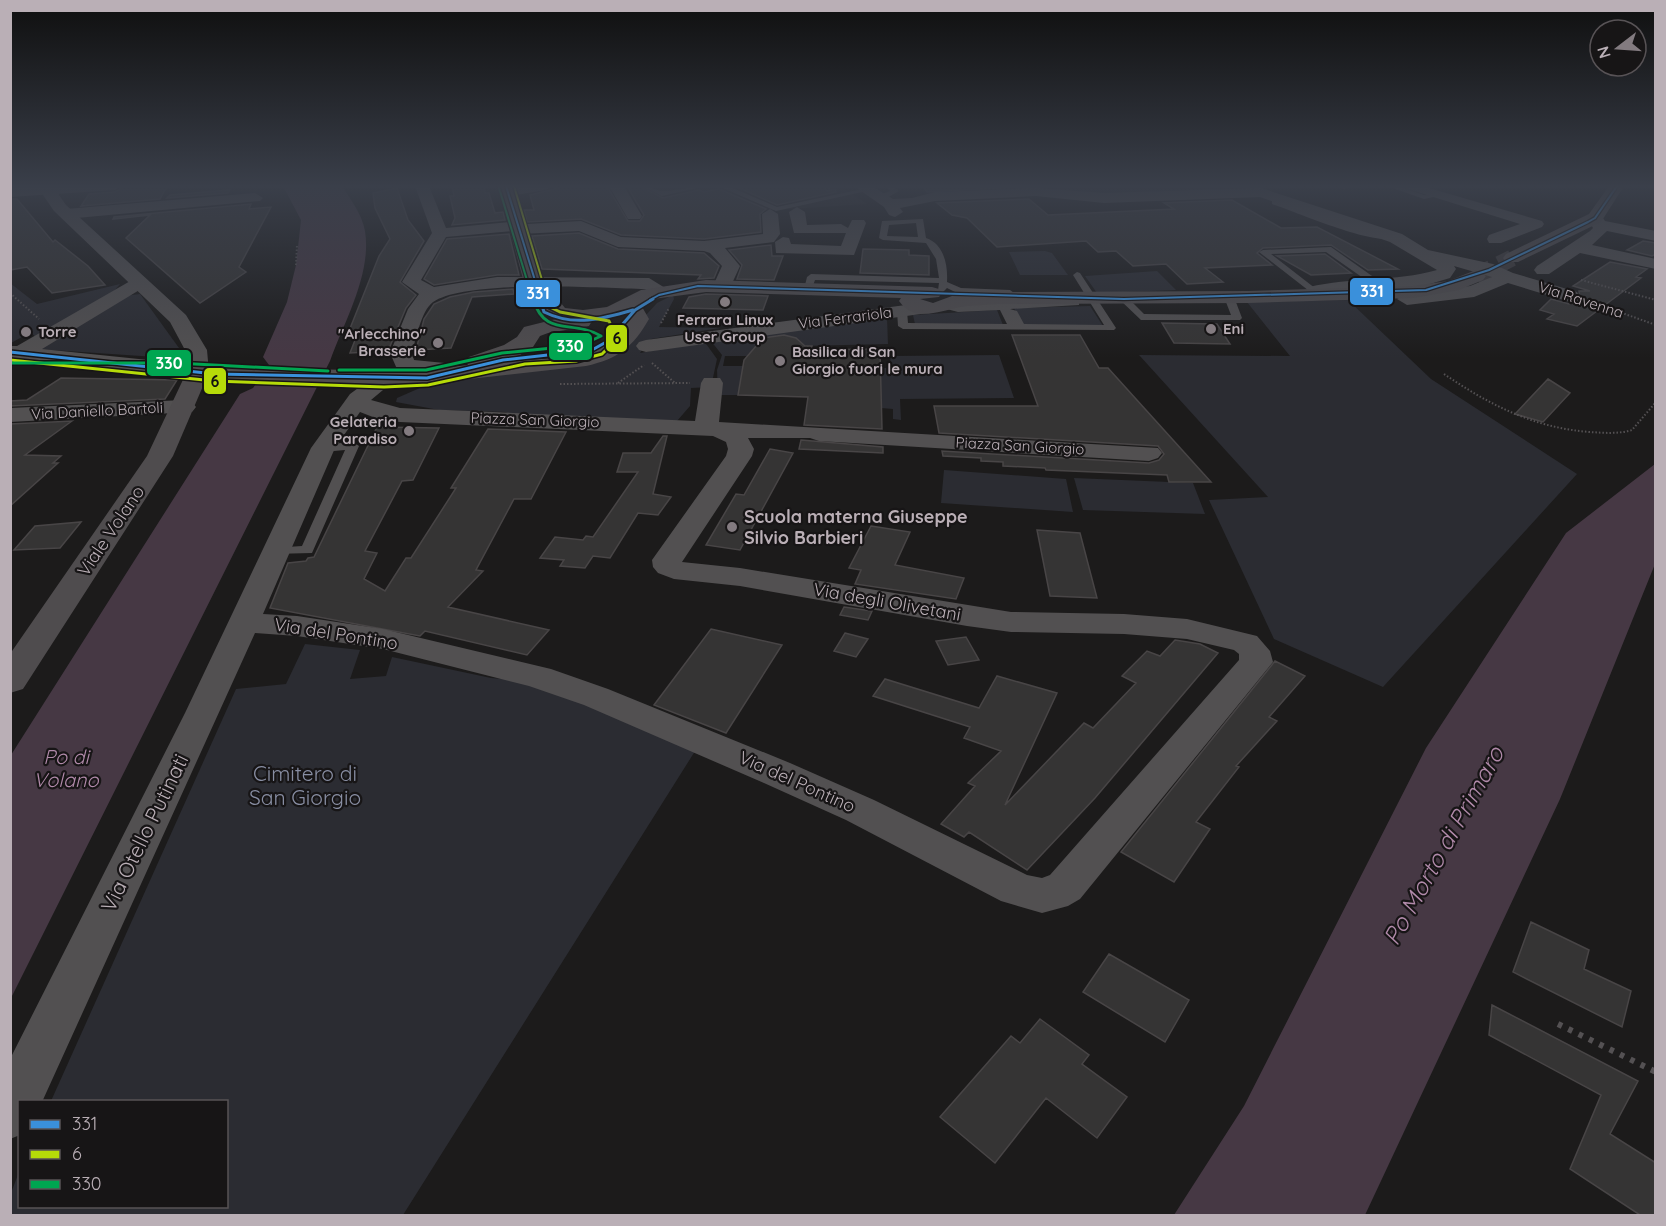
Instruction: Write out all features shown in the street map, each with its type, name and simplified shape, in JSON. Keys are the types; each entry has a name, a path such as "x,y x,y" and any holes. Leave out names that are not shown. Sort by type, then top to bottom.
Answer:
{"main road":[{"path":"524,243 537,289 549,316 604,327 610,337"},
{"name":"Via Ravenna","path":"1507,270 1556,243"},
{"name":"Via Ravenna","path":"932,298 1229,297 1440,289 1475,283"},
{"name":"Via Ravenna","path":"186,371 384,380 548,354 584,352 599,347 635,310 659,295 722,286 808,289 1012,303 1056,297"},
{"name":"Via Ravenna","path":"537,289 547,297 553,310 570,316 603,315 671,293"},
{"path":"537,289 529,315 529,337 534,351 548,354"},
{"path":"432,373 501,341 513,330 537,289"},
{"name":"Via Ravenna","path":"432,373 491,358 544,327 635,310"},
{"name":"Via Ravenna","path":"432,373 495,372 597,357 626,342 639,319 635,310"},
{"name":"Viale Volano","path":"10,681 167,443 184,407 186,371"}],"street":[{"path":"13,359 186,371 196,350 183,326 97,243"},
{"path":"432,294 411,282 434,243"},
{"path":"644,243 704,246 726,243"},
{"path":"783,243 782,249 845,251 850,249 852,243"},
{"path":"1324,294 1329,288 1424,281 1447,270 1404,243"},
{"name":"Via Ravenna","path":"1543,270 1584,243"},
{"path":"704,246 716,249 731,266 722,286"},
{"path":"1578,247 1656,264"},
{"path":"1426,255 1507,270"},
{"name":"Via Ravenna","path":"1475,283 1507,270 1570,296"},
{"path":"13,359 139,282"},
{"name":"Via Ravenna","path":"432,373 405,364 401,353 422,302 432,294 458,288 537,289 650,284 671,293"},
{"name":"Via Ferrariola","path":"646,346 932,298"},
{"name":"Via Otello Putinati","path":"362,403 432,373"},
{"path":"334,378 354,386 362,403"},
{"name":"Via Otello Putinati","path":"10,1114 330,438 384,380"},
{"path":"712,383 712,428"},
{"name":"Piazza San Giorgio","path":"362,403 374,411 400,415 712,428 1149,453"},
{"name":"Via Daniello Bartoli","path":"10,415 184,407"},
{"name":"Via degli Olivetani","path":"712,428 736,438 741,448 739,456 667,560 668,567 674,570 740,577 1011,622 1124,624 1207,632 1245,643 1252,648 1257,655 1256,662 1249,672"},
{"name":"Via del Pontino","path":"244,623 297,626 383,639 539,677 596,697 777,773 860,810 1016,889 1043,896 1055,894 1065,886 1249,672"}],"lane":[{"path":"930,243 936,246 932,298"},
{"path":"1324,294 1263,252 1328,249 1379,285"},
{"path":"1077,275 1090,298 1112,328 1020,327 1012,303 1076,303 1090,298"},
{"name":"Via Ravenna","path":"808,289 811,277 932,298"},
{"name":"Via Ferrariola","path":"932,298 903,326 1013,327 1012,303"}],"path":[{"path":"296,265 297,245"},
{"name":"Via Ravenna","path":"1543,270 1656,300"},
{"path":"10,293 54,334"},
{"path":"646,346 671,293"},
{"name":"Via Ravenna","path":"1570,296 1656,325"},
{"path":"617,384 649,361 675,383"},
{"path":"1444,374 1496,409 1533,423 1562,429 1625,432 1632,430 1656,402"},
{"path":"550,384 712,383"},
{"path":"1558,1024 1656,1072"}],"green space":[{"path":"1045,251 1052,253 1068,275 1020,275 1009,252"},
{"path":"1157,271 1176,290 1097,293 1085,276"},
{"path":"10,283 37,304 120,284 114,291 36,338 31,332 11,343"},
{"path":"140,294 179,348 171,358 36,349 124,296"},
{"path":"673,295 674,299 659,327 720,328 651,339 640,353 704,341 717,359 711,387 691,388 690,406 677,421 515,416 505,412 439,410 396,402 397,398 429,384 583,362 646,315 657,303"},
{"path":"1348,300 1431,379 1577,474 1383,687 1274,639 1209,500 1268,497 1139,355 1290,356 1247,302"},
{"path":"1090,306 1103,326 1022,325 1014,308"},
{"path":"997,310 1003,325 915,324 913,315"},
{"path":"887,318 888,344 801,346 801,342 795,338 780,335 758,344 750,356 725,356 723,366 743,366 738,395 718,395 717,370 722,355 711,341"},
{"path":"999,355 1014,398 900,399 901,420 893,419 893,409 881,408 873,368 891,368 890,356"},
{"path":"944,470 1066,479 1073,512 941,503"},
{"path":"1074,478 1193,483 1205,514 1083,510"},
{"name":"Cimitero di San Giorgio","path":"305,644 360,650 350,679 386,676 392,657 491,678 518,680 597,707 697,748 403,1215 11,1216 11,1193 18,1175 18,1208 228,1208 228,1100 51,1100 236,689 286,684"}],"water":[{"name":"Po di Volano","path":"298,243 366,243 361,281 330,361 11,998 11,755 240,394 253,388 269,365 263,357 287,302"},
{"name":"Po Morto di Primaro","path":"1655,464 1655,564 1560,799 1365,1215 1174,1215 1244,1106 1426,748 1566,533"}],"building":[{"path":"10,243 59,243 88,266 105,285 52,293 27,267 10,270"},
{"path":"132,243 252,243 239,267 246,272 200,303"},
{"path":"387,243 423,243 400,282 416,295 406,308 388,351 350,353 357,335 347,336 379,256"},
{"path":"445,243 511,243 519,275 497,275 434,285 424,279"},
{"path":"534,243 604,243 618,249 704,253 719,266 714,278 698,279 701,275 542,269"},
{"path":"993,243 1053,243 997,247"},
{"path":"1088,243 1348,243 1398,269 1368,270 1331,245 1263,248 1257,253 1272,265 1205,268 1223,282 1187,284 1166,264 1133,266 1116,251 1098,252"},
{"path":"1639,243 1656,243 1656,254 1652,256 1627,250"},
{"path":"771,245 772,256 783,256 774,280 737,279 742,265 729,250"},
{"path":"863,249 909,250 909,255 929,256 929,275 860,273"},
{"path":"1325,254 1351,273 1311,275 1277,256"},
{"path":"1610,262 1647,269 1636,277 1641,278 1577,326 1547,319 1554,314 1540,310 1551,299 1569,304 1580,298 1579,291 1590,291 1573,286"},
{"path":"513,289 514,294 472,297 451,348 416,350 424,319 434,304 450,297 474,292"},
{"path":"706,294 768,296 763,310 683,308 689,297"},
{"path":"1162,323 1217,324 1230,344 1174,343"},
{"path":"784,335 796,338 805,346 812,346 811,350 880,349 882,429 804,425 808,397 738,395 744,360 763,338"},
{"path":"1012,335 1080,335 1099,368 1108,368 1211,482 1169,482 1167,475 1003,466 1003,462 981,461 981,458 943,456 942,451 1149,463 1159,460 1164,454 1158,446 939,433 934,406 1038,406"},
{"path":"61,378 177,380 165,399 10,406 10,401 27,400"},
{"path":"1548,379 1570,393 1543,422 1515,414"},
{"path":"72,421 25,455 61,456 53,463 58,463 10,506 10,424"},
{"path":"377,427 439,428 413,480 402,481 365,551 377,553 364,579 385,591 406,558 411,558 456,488 451,488 488,429 566,432 531,499 514,499 476,570 483,571 448,607 549,630 527,655 425,631 420,636 270,608 288,563 306,561 314,557"},
{"path":"663,436 667,436 653,494 671,497 658,515 638,513 610,558 593,556 585,568 560,566 564,560 540,558 555,537 583,540 586,536 593,537 638,472 617,472 623,453 651,453"},
{"path":"801,440 883,447 883,453 799,449"},
{"path":"770,449 793,453 740,550 706,545 736,494 744,495"},
{"path":"81,522 60,548 14,550 35,526"},
{"path":"871,526 910,532 895,565 964,578 956,599 855,584 861,570 849,568"},
{"path":"1037,530 1080,533 1097,598 1050,596"},
{"path":"844,607 872,611 868,620 840,615"},
{"path":"711,629 782,645 726,733 654,705"},
{"path":"845,633 868,639 856,657 834,651"},
{"path":"966,637 979,660 948,665 936,641"},
{"path":"1175,640 1200,644 1218,653 1095,798 1027,870 969,832 964,837 941,824 975,786 968,783 1001,751 964,738 970,727 873,696 885,679 979,708 997,676 1057,693 1005,805 1084,723 1093,728 1136,683 1122,676 1147,651 1160,656"},
{"path":"1275,661 1305,676 1269,717 1277,721 1236,766 1239,767 1196,822 1210,829 1174,882 1121,852"},
{"path":"1531,922 1589,950 1584,969 1631,991 1622,1027 1513,972"},
{"path":"1109,954 1189,1000 1165,1042 1083,992"},
{"path":"1492,1005 1638,1081 1610,1134 1656,1163 1656,1215 1640,1215 1570,1169 1601,1095 1489,1035"},
{"path":"1040,1019 1089,1055 1082,1064 1127,1097 1097,1138 1046,1098 995,1163 940,1117 1011,1036 1020,1043"}],"tunnel":[{"path":"1476,276 1512,258"}],"transit line":[{"name":"330","path":"339,370 426,370 502,353 582,345 601,336 586,329 553,324 538,316 516,243"},
{"name":"331","path":"523,243 544,312 566,321 577,322 633,310"},
{"name":"6","path":"10,360 214,381 384,387 428,385 525,364 576,361 602,354 617,339 609,321 560,312 550,307 531,243"},
{"name":"331","path":"10,352 215,374 427,378 503,360 592,350 608,341 635,310 659,295 698,286 1124,299 1426,290 1469,278 1545,243"},
{"name":"330","path":"10,363 176,363 328,371"}],"place":[{"name":"Ferrara Linux User Group","path":"725,302"},
{"name":"Eni","path":"1211,329"},
{"name":"Torre","path":"26,332"},
{"name":"\"Arlecchino\" Brasserie","path":"438,343"},
{"name":"Basilica di San Giorgio fuori le mura","path":"780,361"},
{"name":"Gelateria Paradiso","path":"409,431"},
{"name":"Scuola materna Giuseppe Silvio Barbieri","path":"732,527"}]}
